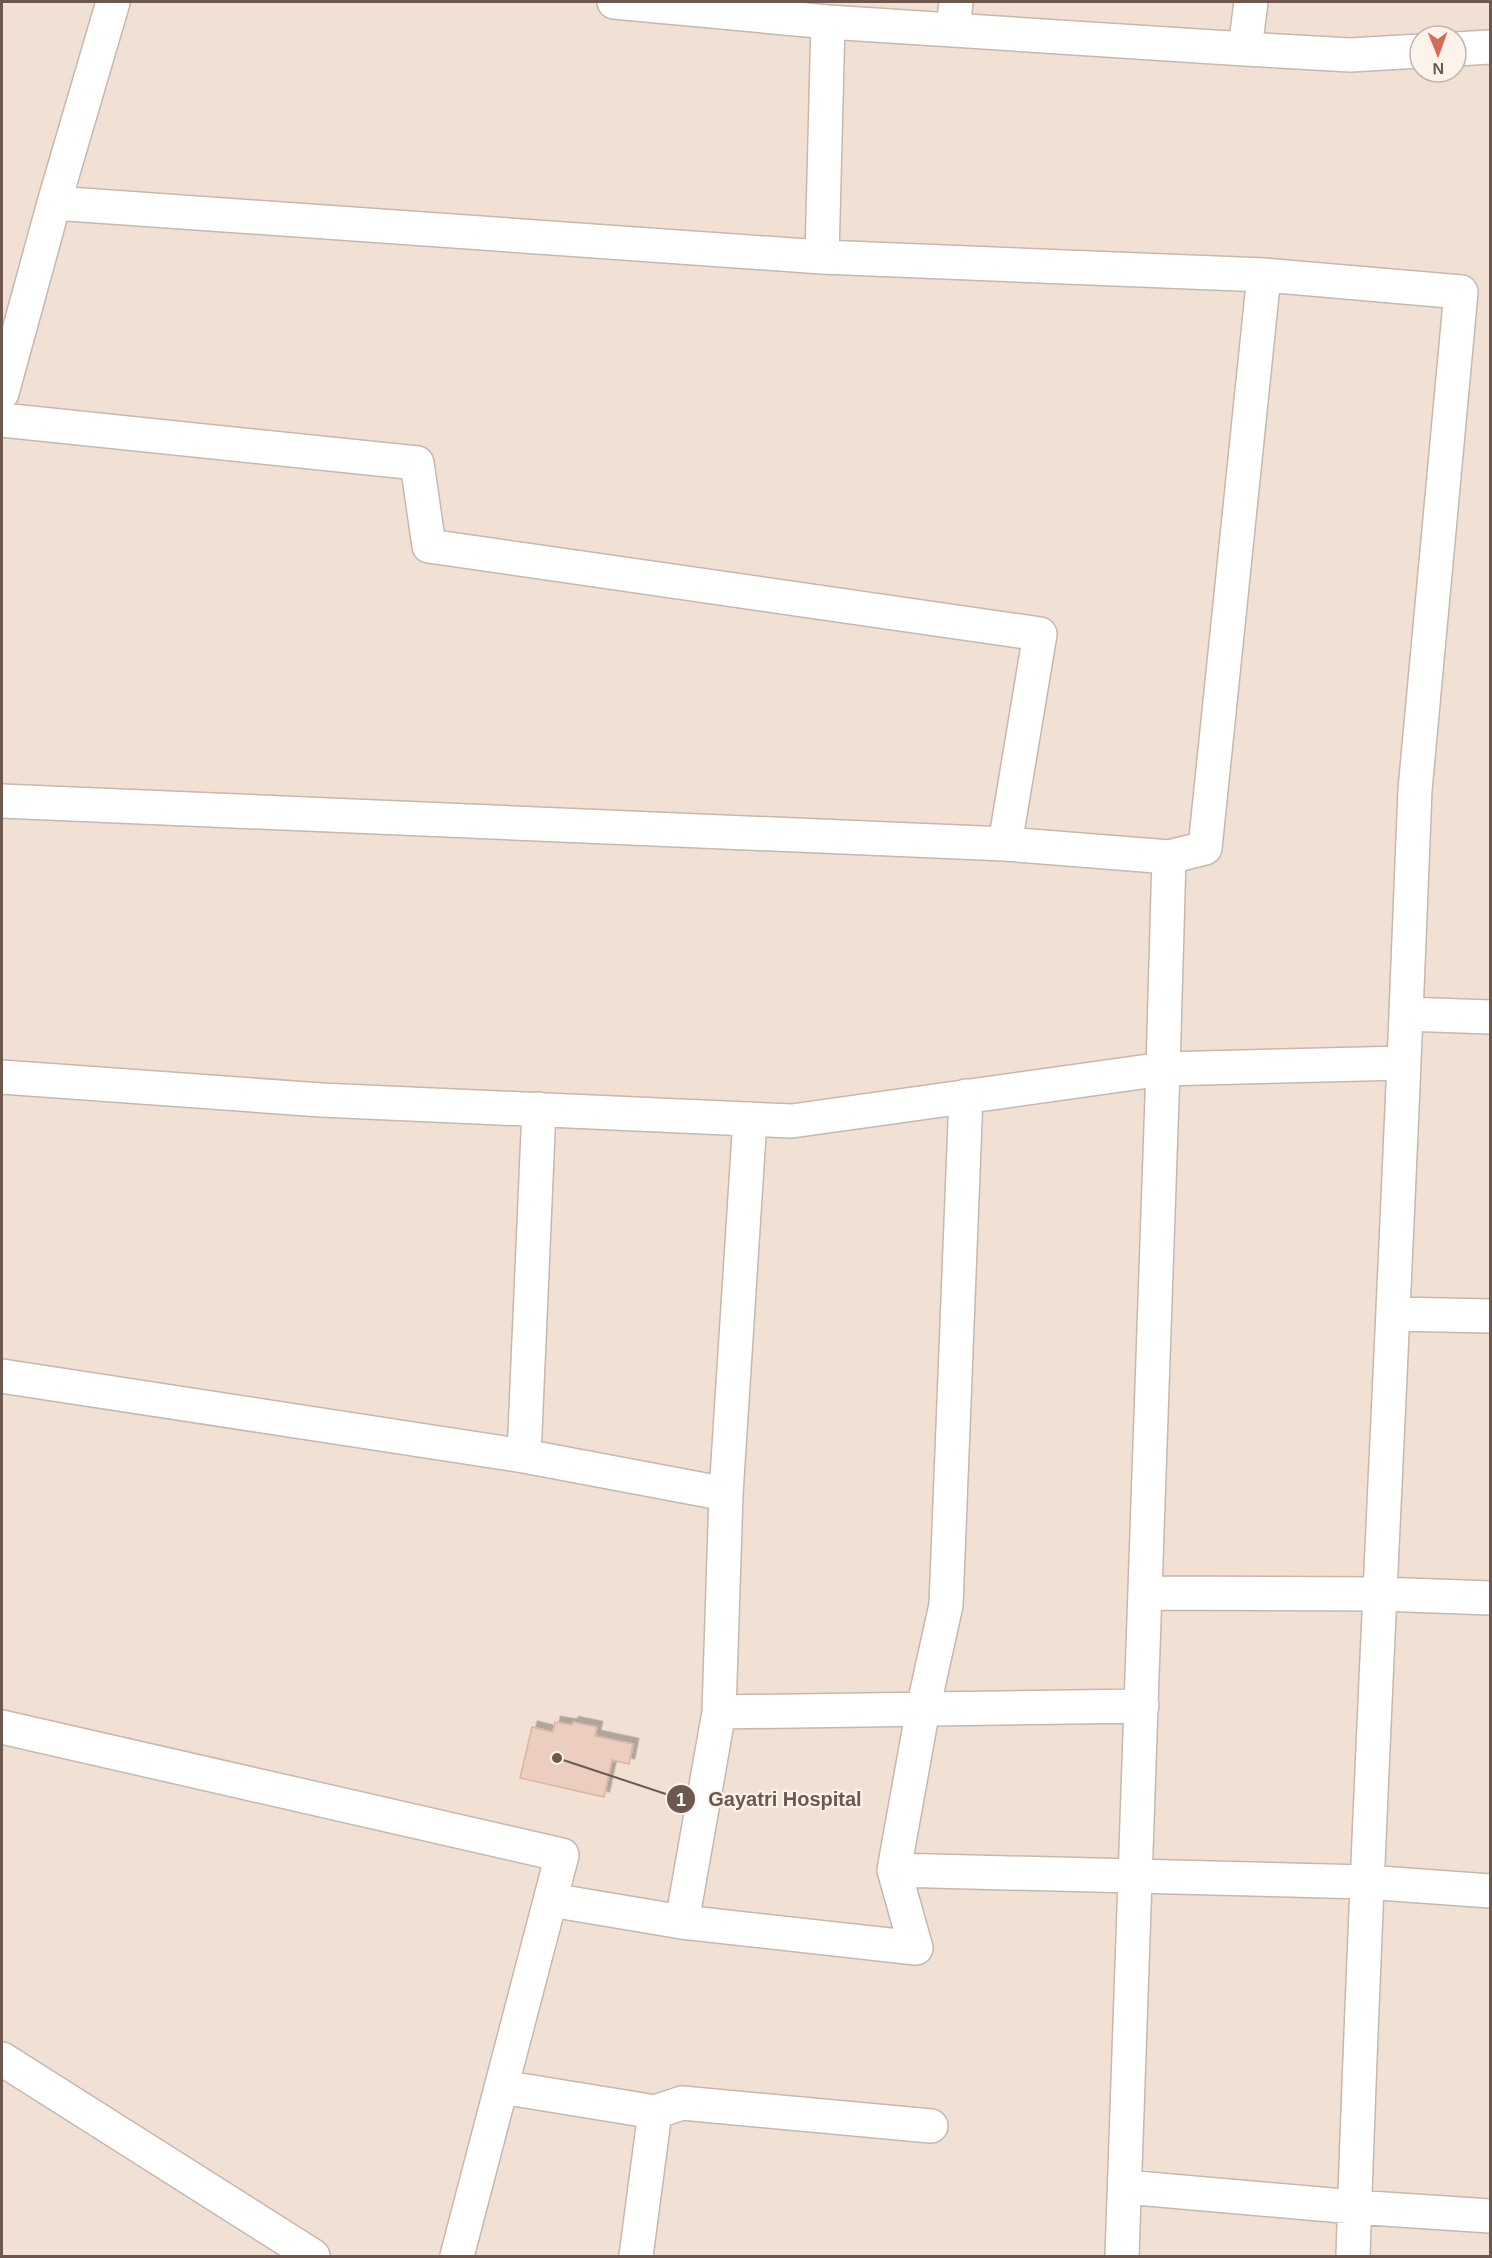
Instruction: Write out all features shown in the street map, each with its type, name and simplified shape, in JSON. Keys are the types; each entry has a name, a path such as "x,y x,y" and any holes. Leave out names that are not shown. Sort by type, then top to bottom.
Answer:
{"street":[{"path":"2,393 5,359 113,2"},
{"path":"614,2 735,7 828,22 955,16 1245,49 1350,55 1408,52"},
{"path":"1245,49 1251,2"},
{"path":"822,257 828,22"},
{"path":"1468,48 1491,47"},
{"path":"54,203 822,257 1264,275 1461,292 1415,789 1394,1314 1366,1882 1353,2256"},
{"path":"2,801 1005,844 1169,857 1205,848 1264,275"},
{"path":"2,420 417,463 429,546 1040,634 1005,844"},
{"path":"1122,2256 1164,1069 1169,857"},
{"path":"1406,1014 1491,1017"},
{"path":"2,1077 321,1100 792,1121 1164,1069 1404,1063"},
{"path":"551,1900 682,1922 916,1948 894,1870 923,1709 946,1605 966,1096"},
{"path":"524,1456 539,1109"},
{"path":"682,1922 719,1712 726,1494 750,1119"},
{"path":"1394,1314 1491,1316"},
{"path":"2,1376 524,1456 726,1494"},
{"path":"1146,1593 1379,1594 1491,1598"},
{"path":"719,1712 1142,1706"},
{"path":"2,1727 562,1855 457,2256"},
{"path":"894,1870 1366,1882 1491,1891"},
{"path":"2,2059 313,2256"},
{"path":"502,2087 655,2112 682,2103 931,2126"},
{"path":"636,2256 655,2112"},
{"path":"1125,2187 1354,2207 1491,2216"}],"shaded area":[{"path":"2,2 1490,2 1490,2256 2,2256"}],"building":[{"path":"555,1722 572,1725 573,1722 597,1727 595,1736 633,1744 629,1764 612,1760 604,1797 520,1778 532,1727 553,1732"}],"place":[{"name":"Gayatri Hospital","path":"557,1758"}]}
